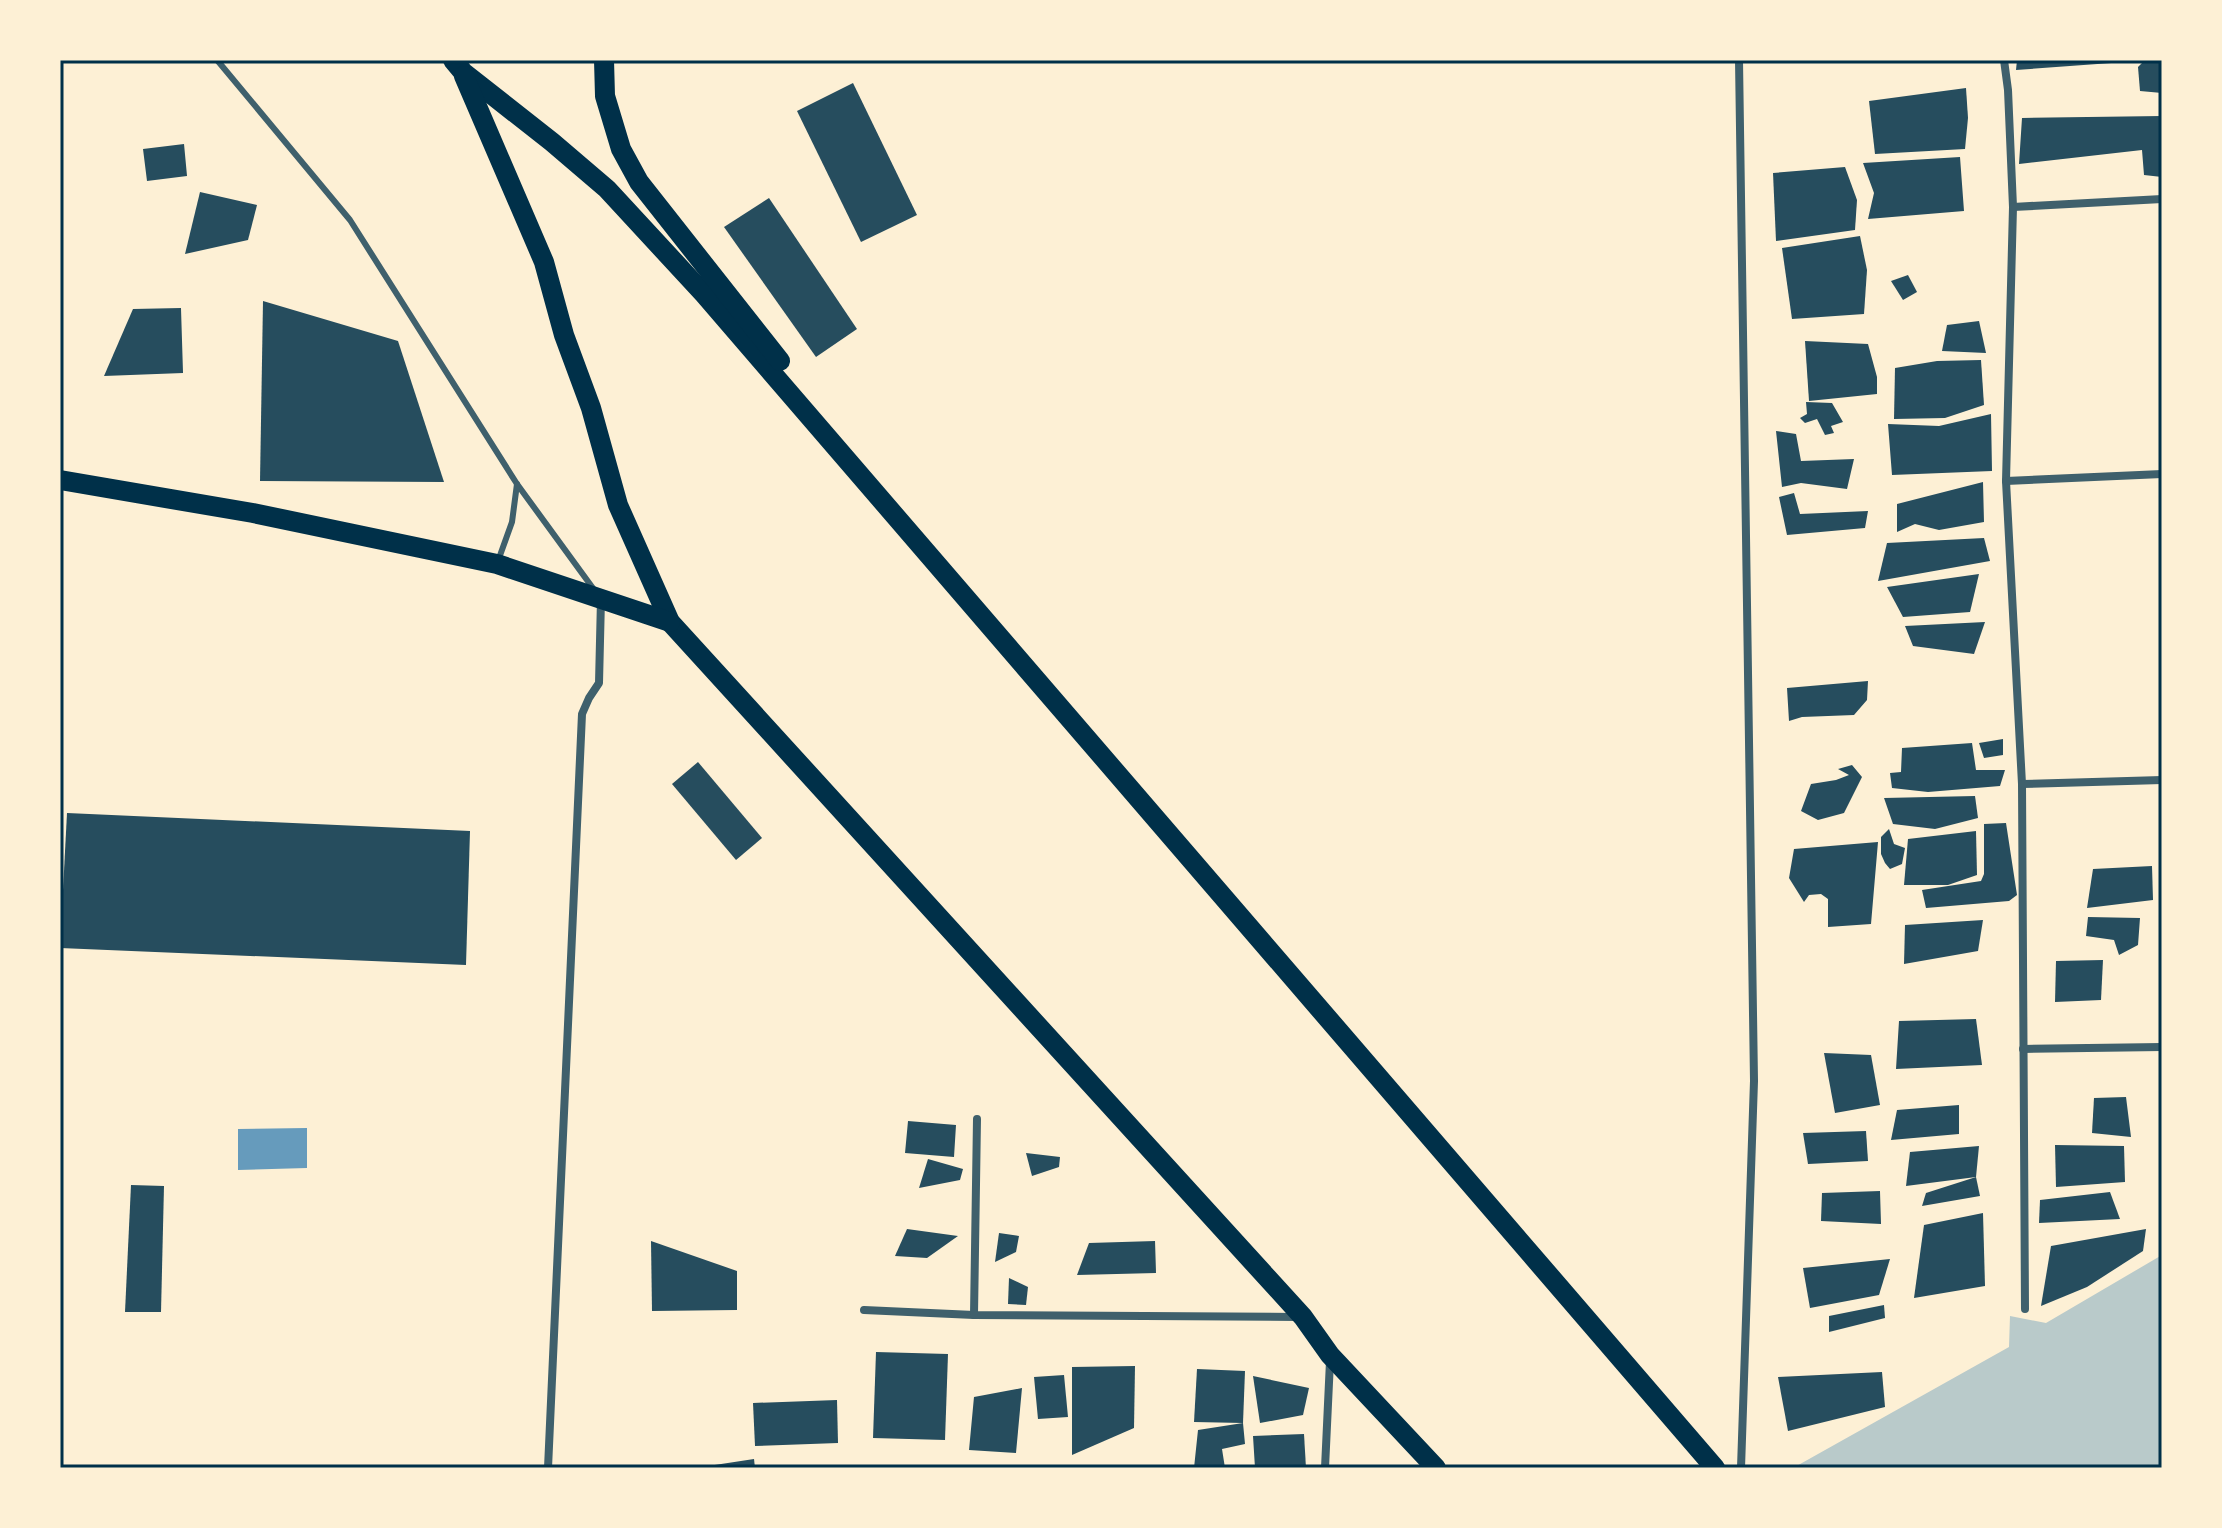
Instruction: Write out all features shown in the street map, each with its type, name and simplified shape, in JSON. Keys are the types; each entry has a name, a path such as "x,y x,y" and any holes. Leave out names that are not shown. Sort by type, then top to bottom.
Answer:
{"main road":[{"path":"604,60 605,96 621,149 639,182 903,524"},
{"path":"458,66 607,189 704,294 1715,1468"},
{"path":"458,66 544,262 564,335 591,408 618,505 670,622 1303,1317 1330,1355 1436,1468"},
{"path":"60,480 253,513 497,564 670,622"}],"street":[{"path":"1739,60 1754,1081 1741,1468"},
{"path":"2004,60 2013,207 2006,481 2022,784 2025,1309"},
{"path":"2013,207 2162,199"},
{"path":"2006,481 2162,474"},
{"path":"548,1468 582,714 599,683 601,599"},
{"path":"2022,784 2162,780"},
{"path":"2023,1049 2162,1047"},
{"path":"974,1315 977,1119"},
{"path":"864,1310 974,1315 1303,1317"},
{"path":"1325,1468 1330,1355"}],"lane":[{"path":"217,60 350,220 517,484 601,599"},
{"path":"497,564 512,522 517,484"}],"shaded area":[{"path":"2162,1255 2162,1468 1793,1468 2009,1347 2010,1316 2046,1323"}],"water":[{"path":"307,1128 307,1168 238,1170 238,1129"}],"building":[{"path":"2017,60 2125,60 2125,62 2016,70"},
{"path":"2145,60 2162,60 2162,93 2140,91 2138,67"},
{"path":"853,83 917,215 861,242 797,111"},
{"path":"1966,88 1968,118 1965,149 1875,154 1869,101"},
{"path":"2162,116 2162,177 2144,175 2142,150 2019,164 2022,118"},
{"path":"184,144 187,176 147,181 143,149"},
{"path":"1960,157 1964,211 1868,219 1874,193 1863,163"},
{"path":"1845,167 1857,200 1855,230 1776,241 1773,173"},
{"path":"200,192 257,205 248,240 185,254"},
{"path":"769,198 857,329 816,357 724,227"},
{"path":"1860,236 1867,270 1864,314 1792,319 1782,248"},
{"path":"1908,275 1917,292 1903,300 1891,281"},
{"path":"263,301 398,341 444,482 260,481"},
{"path":"181,308 183,373 104,376 133,309"},
{"path":"1979,321 1986,353 1942,351 1947,325"},
{"path":"1805,341 1868,344 1877,377 1877,394 1809,401"},
{"path":"1981,360 1984,405 1945,418 1894,419 1895,368 1937,361"},
{"path":"1806,402 1832,403 1843,422 1831,426 1834,433 1825,435 1817,419 1805,423 1800,418 1807,414"},
{"path":"1991,414 1992,471 1892,475 1888,424 1939,426"},
{"path":"1776,431 1796,434 1801,461 1854,459 1847,489 1801,483 1782,487"},
{"path":"1983,482 1984,522 1939,530 1915,524 1897,532 1897,504"},
{"path":"1794,493 1800,514 1868,511 1865,528 1787,535 1779,497"},
{"path":"1984,538 1990,561 1878,581 1887,543"},
{"path":"1979,574 1970,612 1903,617 1887,587"},
{"path":"1985,622 1974,654 1913,646 1905,626"},
{"path":"1868,681 1867,700 1854,715 1802,717 1789,721 1787,688"},
{"path":"2003,739 2003,755 1984,758 1979,743"},
{"path":"1972,743 1976,770 2005,770 2000,786 1928,792 1892,788 1890,773 1901,772 1902,748"},
{"path":"698,762 762,838 736,860 672,784"},
{"path":"1852,765 1862,777 1844,813 1818,820 1801,811 1811,784 1849,775 1838,769"},
{"path":"1975,796 1978,818 1935,829 1893,824 1884,798"},
{"path":"67,813 470,831 466,965 60,948"},
{"path":"2006,823 2017,895 2009,901 1926,908 1922,890 1981,881 1984,874 1984,824"},
{"path":"1889,829 1894,844 1905,848 1902,864 1890,869 1881,854 1881,837"},
{"path":"1976,831 1977,875 1948,885 1904,885 1908,839"},
{"path":"1878,842 1871,924 1828,927 1828,899 1821,894 1809,895 1804,902 1789,878 1794,849"},
{"path":"2152,866 2153,900 2087,908 2093,869"},
{"path":"2088,917 2140,918 2138,945 2119,955 2114,940 2086,936"},
{"path":"1983,920 1978,951 1904,964 1905,925"},
{"path":"2103,960 2101,1000 2055,1002 2056,961"},
{"path":"1976,1019 1982,1065 1896,1069 1899,1021"},
{"path":"1824,1053 1871,1055 1880,1105 1835,1113"},
{"path":"2126,1097 2131,1137 2092,1133 2094,1098"},
{"path":"1959,1105 1959,1134 1891,1140 1897,1110"},
{"path":"908,1121 956,1125 954,1157 905,1153"},
{"path":"1866,1131 1868,1161 1808,1164 1803,1133"},
{"path":"2055,1145 2124,1146 2125,1182 2056,1187"},
{"path":"1979,1146 1976,1177 1906,1186 1910,1152"},
{"path":"1026,1153 1060,1157 1059,1167 1032,1176"},
{"path":"928,1159 963,1169 960,1180 919,1188"},
{"path":"1976,1177 1980,1196 1922,1206 1926,1193"},
{"path":"131,1185 164,1186 161,1312 125,1312"},
{"path":"1880,1191 1881,1224 1821,1221 1822,1193"},
{"path":"2110,1192 2120,1219 2039,1223 2040,1200"},
{"path":"1983,1213 1985,1286 1914,1298 1924,1225"},
{"path":"907,1229 958,1236 927,1258 895,1256"},
{"path":"2146,1229 2143,1251 2087,1287 2041,1306 2051,1246"},
{"path":"999,1233 1019,1236 1016,1252 995,1262"},
{"path":"651,1241 737,1271 737,1310 652,1311"},
{"path":"1155,1241 1156,1273 1077,1275 1089,1243"},
{"path":"1890,1259 1879,1295 1810,1308 1803,1268"},
{"path":"1009,1278 1028,1287 1026,1305 1008,1304"},
{"path":"1884,1305 1885,1318 1829,1332 1829,1316"},
{"path":"876,1352 948,1354 945,1440 873,1438"},
{"path":"1135,1366 1134,1428 1072,1455 1072,1367"},
{"path":"1197,1369 1245,1371 1243,1423 1194,1422"},
{"path":"1882,1372 1885,1407 1788,1431 1778,1377"},
{"path":"1064,1375 1068,1417 1038,1419 1034,1377"},
{"path":"1253,1376 1309,1388 1303,1415 1260,1423"},
{"path":"1022,1388 1016,1453 969,1450 974,1397"},
{"path":"837,1400 838,1443 755,1446 753,1403"},
{"path":"1243,1423 1245,1444 1222,1449 1225,1468 1194,1468 1198,1430"},
{"path":"1304,1434 1306,1468 1255,1468 1253,1436"},
{"path":"754,1459 755,1468 708,1468 708,1466"}]}
